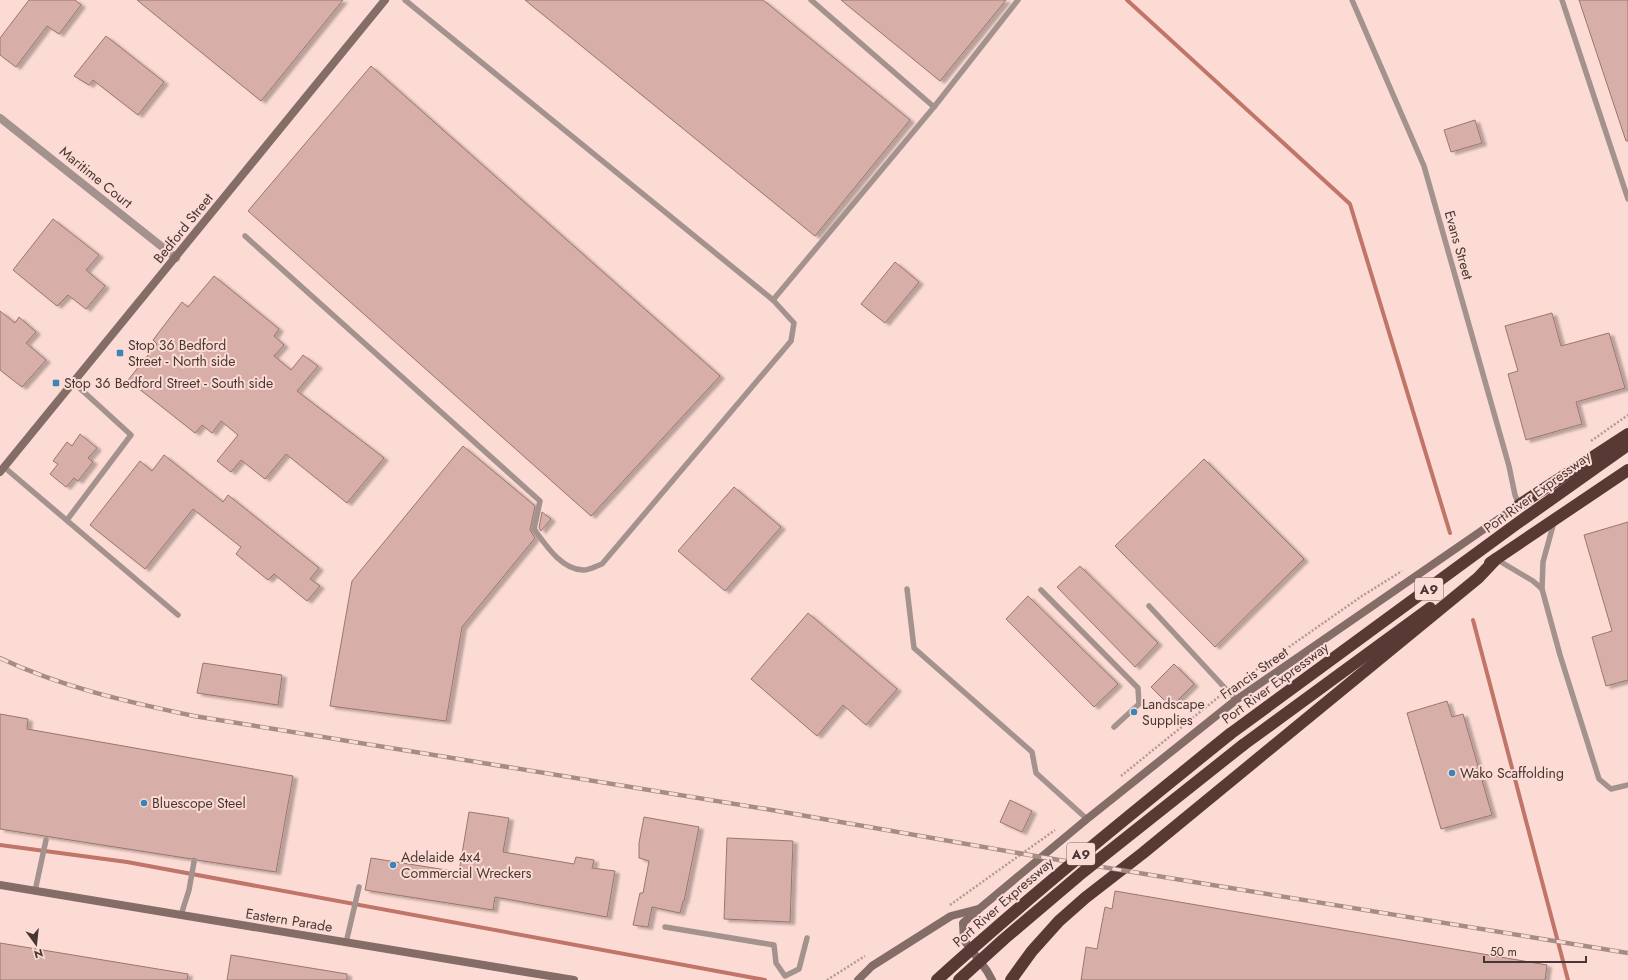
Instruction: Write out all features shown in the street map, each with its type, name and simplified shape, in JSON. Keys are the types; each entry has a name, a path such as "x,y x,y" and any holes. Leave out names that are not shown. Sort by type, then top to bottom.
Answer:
{"highway":[{"path":"1519,505 1628,434"},
{"name":"Port River Expressway","path":"937,980 986,935 1083,852 1230,734 1521,521 1628,445"},
{"name":"Port River Expressway","path":"959,980 1083,872 1243,745 1496,559 1628,470"},
{"path":"1011,980 1032,951 1059,922 1085,898 1143,853 1478,578 1496,559"}],"main road":[{"name":"Bedford Street","path":"2,470 386,0"},
{"name":"Francis Street","path":"992,980 964,940 963,923 1087,819 1236,700 1519,505"},
{"name":"Eastern Parade","path":"0,885 574,980"},
{"path":"858,980 872,966 951,916 979,909"}],"street":[{"name":"Maritime Court","path":"0,118 176,258"}],"lane":[{"path":"245,236 540,501 534,529 554,555 568,566 584,570 602,564 791,341 794,323 773,300 405,0"},
{"path":"811,0 934,107"},
{"path":"773,300 934,107 1018,0"},
{"name":"Evans Street","path":"1352,0 1424,166 1510,466 1515,495 1519,505"},
{"path":"1562,0 1628,199"},
{"path":"67,520 131,435 73,382"},
{"path":"2,470 67,520 178,615"},
{"path":"1555,518 1543,562 1542,589 1560,656 1599,779 1611,789 1628,785"},
{"path":"1496,559 1533,580 1542,589"},
{"path":"907,589 914,648 1032,752 1036,773 1087,819"},
{"path":"1041,590 1138,688 1139,704 1114,727"},
{"path":"1149,606 1236,700"},
{"path":"35,891 46,840"},
{"path":"181,916 189,890 194,862"},
{"path":"346,943 359,887"},
{"path":"665,927 774,945 776,964 785,976 798,969 808,938"}],"building":[{"path":"29,0 75,0 81,5 59,34 47,26 16,67 0,55 0,38"},
{"path":"137,0 343,0 261,101"},
{"path":"525,0 763,0 910,120 815,236"},
{"path":"841,0 1006,0 940,81"},
{"path":"1579,0 1628,0 1628,141 1626,141"},
{"path":"106,36 164,82 138,115 93,80 89,85 74,76"},
{"path":"371,66 720,376 591,516 248,211"},
{"path":"1475,120 1482,143 1451,152 1444,130"},
{"path":"53,219 99,255 86,270 105,286 86,309 68,295 57,306 13,270"},
{"path":"895,262 919,282 885,323 861,304"},
{"path":"214,276 279,329 274,336 284,345 274,356 291,370 303,355 318,366 297,391 384,458 347,503 286,454 265,479 241,460 231,472 217,461 238,435 221,421 212,433 202,425 195,433 128,380 157,344 153,340 182,302 188,307"},
{"path":"0,311 15,323 19,317 36,332 26,343 46,360 22,387 0,370"},
{"path":"1552,313 1561,346 1609,333 1625,388 1576,402 1582,424 1526,440 1508,374 1518,371 1505,326"},
{"path":"80,434 97,448 88,458 93,462 78,481 74,478 66,487 50,474 58,464 53,461 67,442 72,446"},
{"path":"463,446 535,506 530,530 535,538 462,627 446,721 330,706 352,581"},
{"path":"164,455 223,502 228,495 319,568 310,579 320,586 307,601 274,574 268,580 236,554 241,547 193,509 145,569 90,525 140,461 152,471"},
{"path":"1204,459 1304,559 1215,647 1115,546"},
{"path":"734,487 781,527 725,591 678,551"},
{"path":"542,512 551,519 541,531 539,528"},
{"path":"1628,522 1628,680 1606,686 1592,637 1612,631 1584,535"},
{"path":"1080,566 1158,643 1135,667 1057,587"},
{"path":"1028,596 1118,684 1094,707 1006,619"},
{"path":"808,613 897,689 866,725 843,705 817,736 751,679"},
{"path":"203,663 282,675 278,705 197,693"},
{"path":"1174,664 1194,684 1171,707 1151,687"},
{"name":"Wako Scaffolding","path":"1447,701 1452,717 1463,714 1492,815 1441,829 1407,713"},
{"name":"Bluescope Steel","path":"0,714 28,719 27,729 293,776 276,872 197,860 194,858 192,859 0,829"},
{"path":"1010,800 1032,811 1022,832 1000,822"},
{"path":"469,812 509,818 503,852 574,864 576,857 594,860 592,868 615,871 607,917 495,897 493,910 365,890 371,858 459,872"},
{"path":"644,817 699,827 684,901 680,913 652,907 648,927 633,925 640,893 643,893 649,861 639,858 639,843"},
{"path":"727,838 793,841 790,922 724,919"},
{"path":"1115,891 1547,965 1545,980 1081,980 1086,947 1097,949 1105,907 1112,909"},
{"path":"0,943 188,974 187,980 0,980"},
{"path":"231,955 347,974 347,980 227,980"}],"waterway":[{"path":"1127,0 1350,204 1450,533"},
{"path":"1473,620 1568,980"},
{"path":"0,845 127,862 765,980"}],"railway":[{"path":"0,658 47,677 95,693 194,716 766,809 1041,857 1628,953"}],"place":[{"name":"Stop 36 Bedford Street - North side","path":"120,353"},
{"name":"Stop 36 Bedford Street - South side","path":"56,383"},
{"name":"Landscape Supplies","path":"1134,712"},
{"name":"Wako Scaffolding","path":"1452,773"},
{"name":"Bluescope Steel","path":"144,803"},
{"name":"Adelaide 4x4 Commercial Wreckers","path":"393,865"}]}
